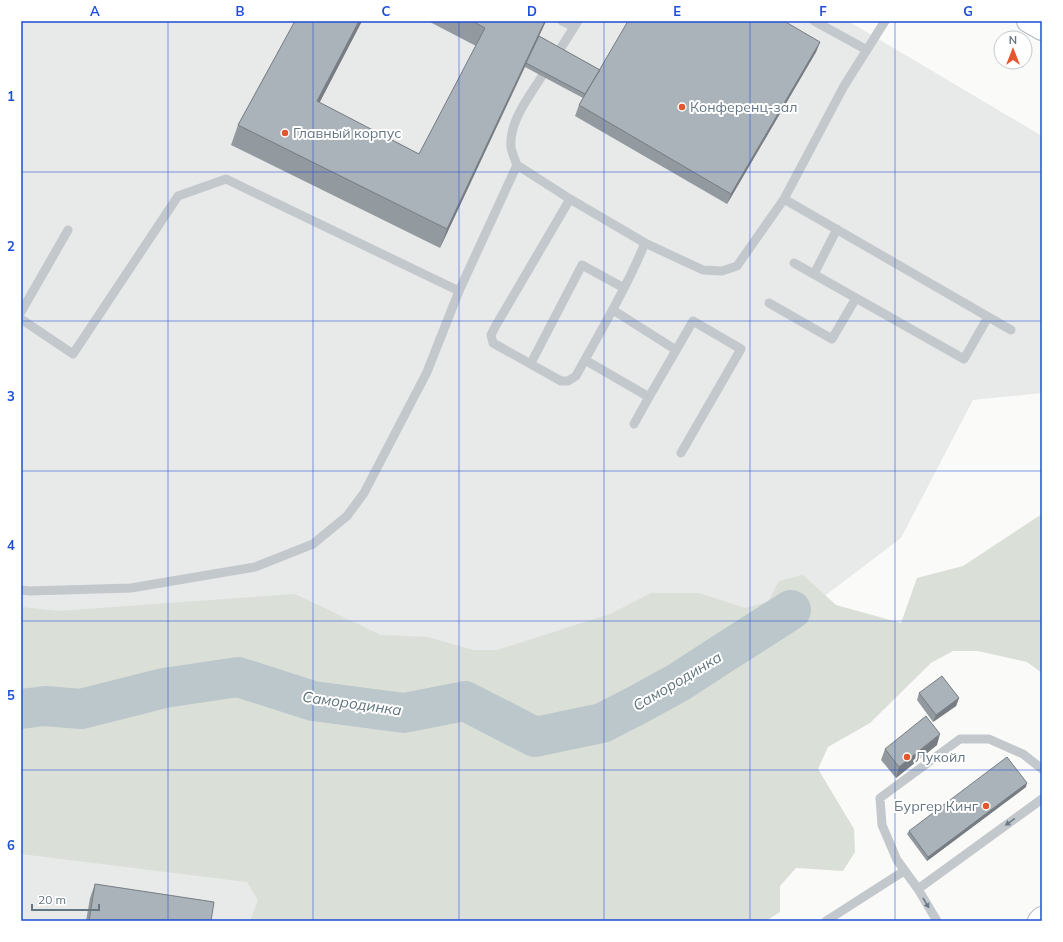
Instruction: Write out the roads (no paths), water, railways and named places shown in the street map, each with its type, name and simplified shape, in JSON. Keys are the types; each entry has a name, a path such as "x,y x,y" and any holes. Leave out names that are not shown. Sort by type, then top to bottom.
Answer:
{"main road":[{"path":"1028,21 1042,29"},
{"path":"1038,921 1042,918"}],"lane":[{"path":"559,51 576,24 562,21"},
{"path":"814,21 867,50"},
{"path":"542,76 516,119 512,130 511,148 517,165 570,199 645,243 704,270 722,271 736,266 784,199 844,86 885,21"},
{"path":"21,590 30,592 131,588 255,568 313,544 347,516 364,493 427,372 458,291 517,165"},
{"path":"21,319 73,354 178,196 226,179 458,291"},
{"path":"570,199 495,327 491,335 493,343 561,381 568,381 576,376 613,310 645,243"},
{"path":"784,199 1011,330"},
{"path":"814,274 837,229"},
{"path":"21,312 68,230"},
{"path":"794,263 964,359 988,317"},
{"path":"531,363 582,265 624,288"},
{"path":"769,303 832,339 856,298"},
{"path":"613,310 676,350"},
{"path":"634,424 648,397 693,321 741,349 681,453"},
{"path":"585,360 648,397"},
{"path":"937,921 918,889 897,860 882,825 880,798 960,739 989,739 1023,754 1042,769"},
{"path":"918,889 1042,799"},
{"path":"826,921 904,871"}],"waterway":[{"name":"Самородинка","path":"21,709 45,706 81,709 164,688 238,677 313,701 404,713 465,701 535,737 602,723 679,682 791,610"}],"place":[{"name":"Конференц-зал","path":"682,107"},
{"name":"Главный корпус","path":"285,133"},
{"name":"Лукойл","path":"907,757"},
{"name":"Бургер Кинг","path":"986,806"}]}
